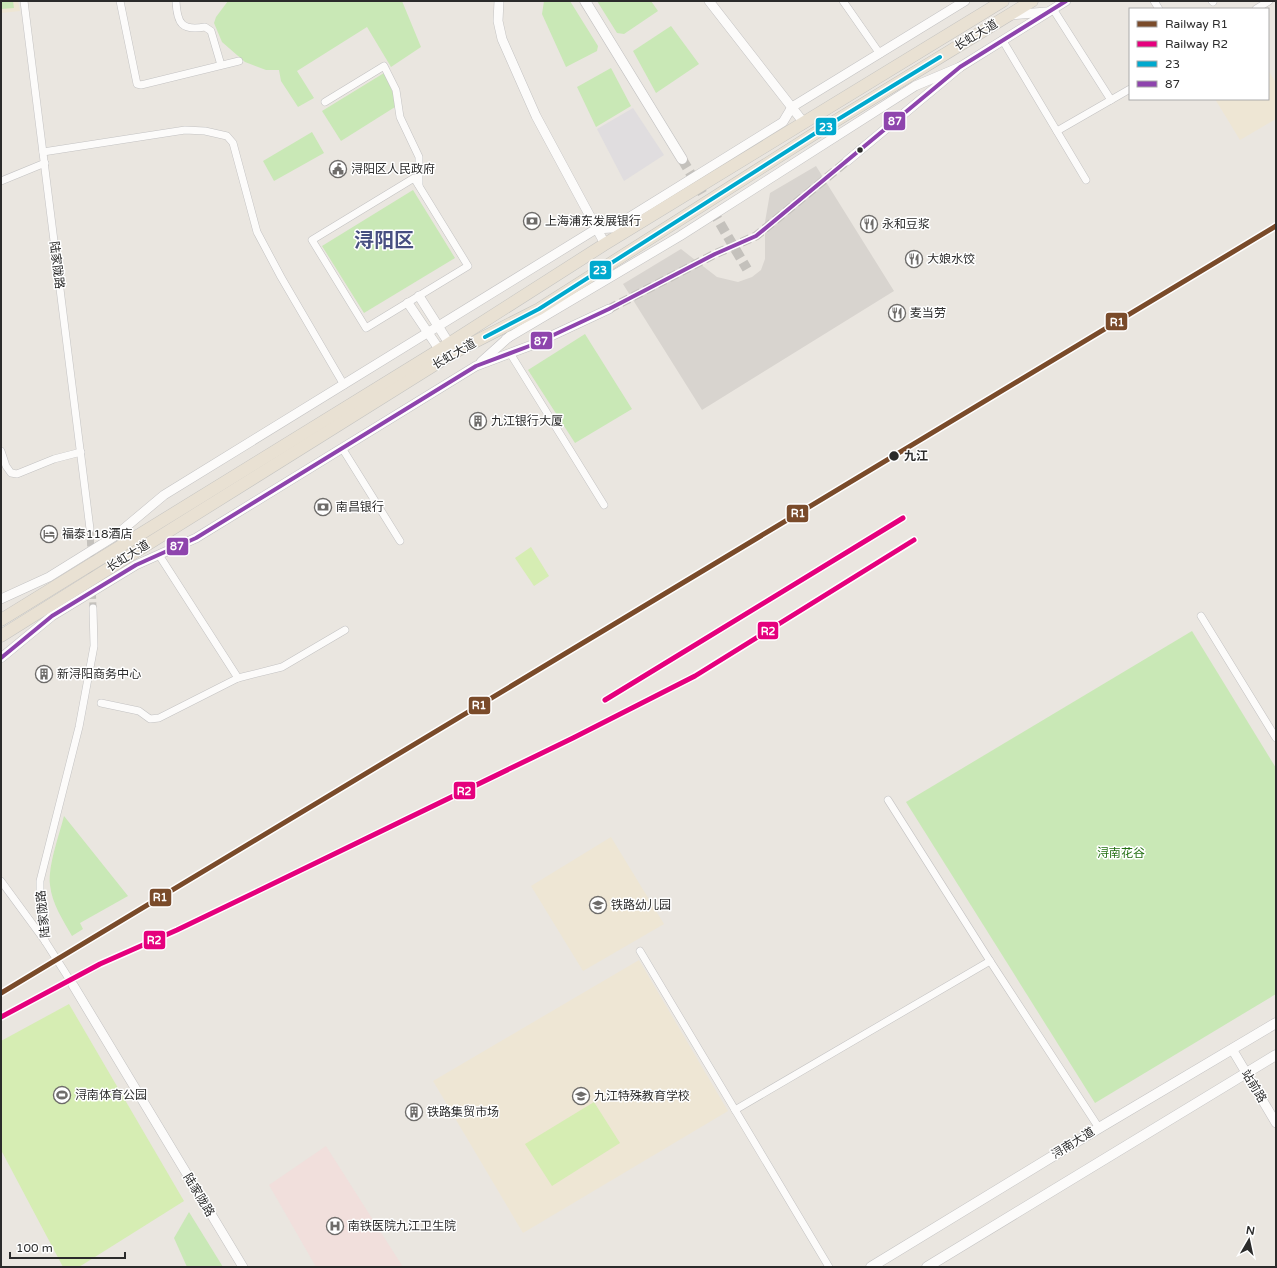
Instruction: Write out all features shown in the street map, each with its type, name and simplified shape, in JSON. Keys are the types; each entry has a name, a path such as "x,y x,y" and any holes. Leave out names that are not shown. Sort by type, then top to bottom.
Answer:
{"highway":[{"name":"长虹大道","path":"1,636 447,351 604,244 1003,1"},
{"name":"长虹大道","path":"1,620 447,351 539,309 814,134 1032,1"}],"main road":[{"path":"585,1 682,159"},
{"name":"浔南大道","path":"871,1267 1099,1128 1276,1023"},
{"path":"927,1267 1276,1055"}],"street":[{"name":"陆家陇路","path":"24,1 90,529"},
{"path":"120,1 138,84 141,85 239,61"},
{"path":"176,1 178,17 184,25 192,29 205,27 211,31 221,65"},
{"path":"498,1 498,21 502,40 536,116 604,244"},
{"path":"709,1 804,123"},
{"path":"843,1 880,54"},
{"path":"1,600 49,577 115,536 164,495 596,229 612,228 783,122 792,107 965,1"},
{"path":"847,161 960,67 1066,1"},
{"path":"1258,8 1270,1"},
{"path":"1010,15 1050,11"},
{"path":"1050,11 1111,100"},
{"path":"1003,40 1086,180"},
{"path":"324,102 384,66 396,90 400,117 419,157 419,186"},
{"path":"506,339 680,236 915,86 960,67"},
{"path":"1057,131 1129,90"},
{"path":"43,152 186,130 205,131 227,136 233,143 256,232 277,271 344,385"},
{"path":"1,181 45,163"},
{"path":"414,178 468,266 419,296 366,328 312,240 414,178"},
{"path":"419,296 438,326 447,351"},
{"path":"408,303 428,333 447,351"},
{"path":"1,658 52,616 136,565 196,538 476,366 539,309"},
{"path":"476,366 532,345 609,309"},
{"path":"510,353 604,505"},
{"path":"342,448 400,540"},
{"path":"1,451 6,466 11,473 17,474 54,459 80,452"},
{"path":"159,555 238,678"},
{"name":"陆家陇路","path":"93,608 94,646 81,713 40,881 40,907 45,941 243,1267"},
{"path":"1201,616 1276,738"},
{"path":"101,703 140,711 150,719 159,718 238,678 282,667 345,630"},
{"path":"888,800 990,961 1099,1128"},
{"path":"1,881 45,941"},
{"path":"640,951 829,1267"},
{"path":"735,1110 990,961"},
{"name":"站前路","path":"1232,1049 1276,1123"}],"shaded area":[{"path":"1,1 18,1 20,11 1,13"},
{"path":"1269,72 1276,83 1276,119 1240,140 1216,100 1269,100"},
{"path":"633,108 664,155 624,181 597,129"},
{"path":"816,166 894,291 702,410 623,284 681,249 717,277 738,282 752,277 761,270 765,259 765,222 770,193"},
{"name":"铁路幼儿园","path":"611,837 664,924 583,971 531,886"},
{"name":"九江特殊教育学校","path":"639,960 728,1111 523,1233 433,1081"},
{"name":"南铁医院九江卫生院","path":"326,1146 403,1267 316,1267 269,1185"}],"green space":[{"path":"1,1 13,1 14,8 1,9"},
{"path":"228,1 402,1 421,47 391,67 367,27 297,71 314,98 298,107 281,81 279,70 266,70 245,62 222,42 214,23 216,17"},
{"path":"544,1 570,1 598,46 597,51 566,67 542,14"},
{"path":"597,1 651,1 658,11 624,34 617,33"},
{"path":"671,26 699,64 656,93 633,51"},
{"path":"611,68 631,106 596,127 577,87"},
{"path":"384,73 393,93 395,107 341,141 322,111"},
{"path":"312,132 324,153 274,181 263,161"},
{"path":"413,190 455,258 364,313 322,246"},
{"path":"585,334 632,409 575,443 528,370"},
{"path":"531,547 549,576 534,586 515,558"},
{"name":"浔南花谷","path":"1192,631 1276,768 1276,994 1095,1103 906,802"},
{"path":"64,816 128,896 80,923 83,929 72,936 55,905 50,885 54,850"},
{"name":"浔南体育公园","path":"69,1004 184,1201 79,1267 63,1267 1,1150 1,1041"},
{"path":"594,1102 620,1143 552,1186 525,1144"},
{"path":"189,1212 223,1267 187,1267 174,1238"}],"tunnel":[{"path":"682,159 747,269"},
{"path":"609,309 715,254 756,236 847,161"},
{"path":"90,529 93,608"}],"rail line":[{"name":"R1","path":"1,993 1276,226"},
{"name":"R2","path":"605,700 903,518"},
{"name":"R2","path":"1,1017 100,964 177,930 258,891 573,738 695,676 914,540"}],"transit line":[{"name":"87","path":"1,658 52,616 136,565 196,538 476,366 532,345 609,309 715,254 756,236 960,67 1066,1"},
{"name":"23","path":"485,337 539,309 814,134 940,57"}],"place":[{"name":"浔阳区人民政府","path":"338,169"},
{"name":"上海浦东发展银行","path":"532,221"},
{"name":"永和豆浆","path":"869,224"},
{"name":"大娘水饺","path":"914,259"},
{"name":"麦当劳","path":"897,313"},
{"name":"九江银行大厦","path":"478,421"},
{"name":"九江","path":"894,456"},
{"name":"南昌银行","path":"323,507"},
{"name":"福泰118酒店","path":"49,534"},
{"name":"新浔阳商务中心","path":"44,674"},
{"name":"铁路幼儿园","path":"598,905"},
{"name":"浔南体育公园","path":"62,1095"},
{"name":"九江特殊教育学校","path":"581,1096"},
{"name":"铁路集贸市场","path":"414,1112"},
{"name":"南铁医院九江卫生院","path":"335,1226"}],"district":[{"name":"浔阳区","path":"384,241"}]}
